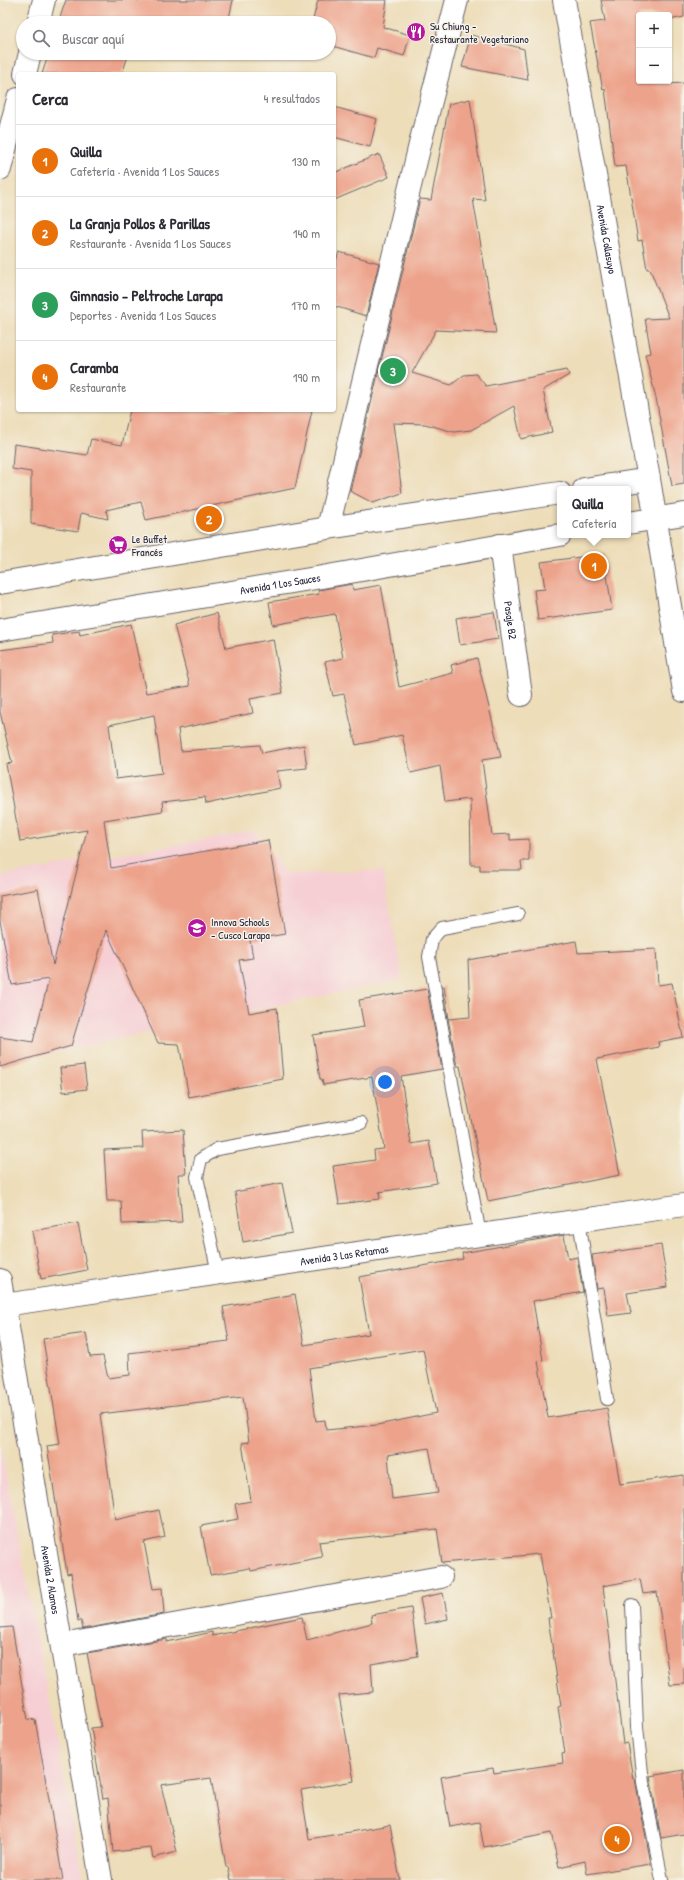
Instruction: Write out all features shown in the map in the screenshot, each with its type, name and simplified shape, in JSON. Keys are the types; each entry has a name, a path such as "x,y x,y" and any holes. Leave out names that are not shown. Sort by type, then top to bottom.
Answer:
{"street":[{"path":"40,16 44,0"},
{"path":"328,528 422,136 457,0"},
{"name":"Avenida Collasuyo","path":"564,0 656,518"},
{"path":"25,72 28,60"},
{"path":"0,169 16,107"},
{"path":"604,486 649,479"},
{"path":"0,583 328,528 557,493"},
{"path":"631,522 684,514"},
{"path":"656,518 684,691"},
{"name":"Avenida 1 Los Sauces","path":"0,630 557,536"},
{"name":"Pasaje B2","path":"500,546 520,695"},
{"name":"Avenida 3 Las Retamas","path":"4,1305 218,1272 684,1205"},
{"name":"Avenida 2 Alamos","path":"0,1280 4,1305 5,1347 62,1645 100,1880"},
{"path":"62,1645 441,1577"}],"lane":[{"path":"480,1234 429,957 432,939 442,928 518,914"},
{"path":"218,1272 197,1177 201,1160 217,1149 360,1123"},
{"path":"579,1220 607,1399"},
{"path":"632,1605 637,1727 643,1782 662,1880"}],"shaded area":[{"name":"Innova Schools - Cusco Larapa","path":"255,831 286,874 383,870 402,979 0,1064 0,876"},
{"path":"0,1445 84,1880 0,1880"}],"building":[{"path":"66,0 233,0 230,16 60,16"},
{"path":"318,0 387,0 383,27 410,35 404,56 377,48 374,58 336,47 336,16 314,16"},
{"path":"601,0 684,0 684,17 672,19 672,12 636,12 636,84 684,83 684,484 672,486 656,398 645,354 651,353 645,319 669,318 650,269 647,269 642,240 638,241 626,166 615,167 605,89 603,90 590,23 605,21"},
{"path":"471,35 524,49 528,80 462,67"},
{"path":"47,60 127,60 123,72 43,72"},
{"path":"470,99 485,200 473,199 496,333 436,330 412,373 451,385 464,375 476,374 486,386 567,370 569,375 543,390 552,432 521,439 514,406 471,430 454,432 425,424 393,423 402,493 373,503 350,491 420,199 431,200 449,104"},
{"path":"336,108 377,119 370,147 336,138"},
{"path":"379,154 389,177 336,199 336,172"},
{"path":"339,252 379,263 366,316 336,307 336,262"},
{"path":"130,412 312,412 295,488 146,520 141,502 106,510 108,519 81,513 78,531 31,524 31,472 12,469 14,444 87,455 91,439 122,445"},
{"path":"604,554 612,610 538,620 534,590 545,589 541,562"},
{"path":"352,584 353,590 381,585 399,687 453,673 451,665 477,658 501,757 482,760 492,835 510,834 510,840 529,839 529,861 521,861 522,870 480,870 480,865 471,865 470,799 445,802 440,766 411,773 402,735 356,745 344,694 333,696 325,662 343,658 335,614 273,625 269,602 319,594 318,590"},
{"path":"494,612 498,639 460,645 456,618"},
{"path":"217,613 226,648 273,639 283,693 250,699 253,713 178,729 181,751 260,745 262,753 304,745 307,768 277,771 280,788 206,804 205,797 162,802 163,811 104,820 111,868 268,840 285,934 250,940 253,958 239,960 249,1013 277,1008 283,1079 189,1097 179,1044 158,1043 106,930 71,1046 0,1067 0,1037 33,1042 49,979 12,985 0,921 0,896 38,889 53,965 87,830 20,841 6,764 12,763 0,712 0,650 53,643 52,635 79,631 80,635 131,624 146,693 190,686 174,625","holes":["154,715 162,773 116,779 109,725"]},
{"path":"576,941 578,953 656,949 658,985 672,983 683,1037 658,1042 659,1047 597,1059 620,1175 488,1201 460,1066 457,1066 442,987 444,986 449,1019 470,1017 468,960"},
{"path":"427,989 442,1069 401,1076 411,1144 429,1141 437,1183 379,1192 380,1199 339,1204 333,1166 375,1160 374,1150 384,1149 372,1077 323,1085 322,1079 320,1079 313,1035 364,1027 359,1000"},
{"path":"84,1065 87,1089 63,1092 60,1068"},
{"path":"183,1130 186,1174 178,1174 182,1222 122,1224 121,1201 107,1201 104,1150 143,1148 142,1132"},
{"path":"282,1183 292,1233 243,1242 235,1192"},
{"path":"78,1223 87,1270 41,1279 32,1231"},
{"path":"564,1235 568,1259 577,1257 583,1292 533,1301 543,1360 538,1361 548,1418 607,1408 620,1484 684,1475 684,1684 670,1685 657,1592 643,1594 640,1579 603,1586 623,1744 627,1743 651,1864 587,1874 585,1861 559,1867 551,1833 484,1847 479,1822 450,1827 441,1777 493,1768 494,1773 563,1763 562,1754 565,1753 558,1707 561,1706 548,1618 551,1618 540,1554 442,1563 437,1529 319,1542 322,1557 251,1571 250,1568 210,1575 201,1526 238,1519 235,1504 251,1501 242,1443 249,1442 243,1397 100,1414 115,1520 159,1510 165,1537 144,1542 153,1589 162,1588 164,1614 83,1629 81,1621 78,1621 71,1573 67,1574 47,1446 60,1444 43,1339 86,1333 90,1357 103,1356 108,1378 130,1375 129,1353 229,1341 223,1307 295,1294 304,1345 369,1334 359,1277 463,1259 462,1253","holes":["423,1349 436,1413 377,1425 326,1430 325,1420 316,1421 309,1368","429,1448 438,1493 392,1499 388,1455"]},
{"path":"661,1245 668,1287 627,1293 631,1313 608,1316 604,1288 597,1289 592,1255"},
{"path":"443,1593 448,1619 425,1624 420,1598"},
{"path":"411,1608 418,1656 371,1664 373,1692 339,1695 354,1781 301,1790 309,1839 390,1825 400,1880 231,1880 228,1867 226,1867 211,1778 161,1785 177,1852 153,1858 151,1848 113,1852 108,1798 103,1799 91,1728 101,1727 87,1653 167,1639 167,1642 212,1632 212,1636 302,1617 307,1640 372,1623 371,1615"},
{"path":"12,1627 28,1720 35,1719 63,1880 0,1880 0,1628"},
{"path":"684,1770 684,1834 661,1838 650,1776"}],"place":[{"name":"Su Chiung - Restaurante Vegetariano","path":"416,32"},
{"name":"Gimnasio - Peltroche Larapa","path":"393,371"},
{"name":"La Granja Pollos & Parillas","path":"209,519"},
{"name":"Le Buffet Francés","path":"118,545"},
{"name":"Quilla","path":"594,566"},
{"name":"Innova Schools - Cusco Larapa","path":"197,928"},
{"name":"Caramba","path":"617,1839"}]}
